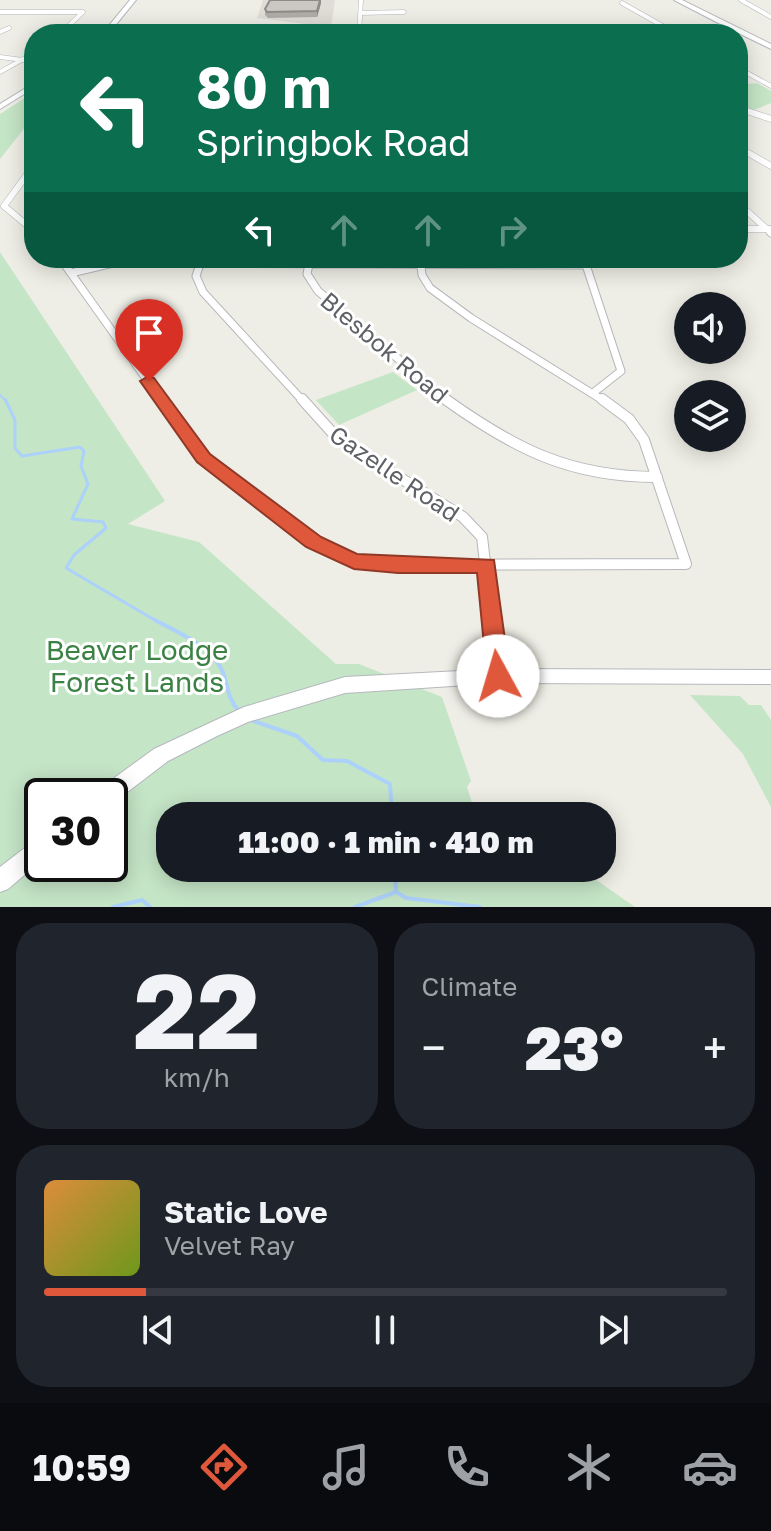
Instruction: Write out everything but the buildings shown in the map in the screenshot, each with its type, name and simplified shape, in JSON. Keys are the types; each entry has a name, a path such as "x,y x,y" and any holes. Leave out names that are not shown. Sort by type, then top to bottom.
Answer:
{"street":[{"path":"114,24 133,0"},
{"path":"359,24 361,0"},
{"path":"677,0 725,24"},
{"path":"741,0 771,17"},
{"path":"622,3 659,24"},
{"path":"0,12 83,12 70,24"},
{"path":"360,13 404,12"},
{"path":"0,32 9,28"},
{"path":"748,36 771,47"},
{"path":"0,57 23,60"},
{"path":"0,72 23,60"},
{"path":"748,73 771,86"},
{"path":"0,107 24,91"},
{"path":"0,93 17,96"},
{"path":"759,114 771,109"},
{"path":"748,111 771,119"},
{"path":"748,153 771,166"},
{"path":"24,180 4,206 24,222"},
{"path":"748,211 770,230"},
{"path":"748,229 770,230"},
{"path":"67,268 203,458 313,542 354,561 398,565 686,564 644,440 629,419 593,393 461,311 430,288 421,268"},
{"path":"71,273 92,268"},
{"name":"Gazelle Road","path":"199,268 196,276 203,292 338,439 463,517 482,537 498,676"},
{"name":"Blesbok Road","path":"308,268 307,274 318,291 416,379 524,448 573,468 616,477 657,477"},
{"path":"587,268 621,371 593,393"},
{"path":"128,780 161,755 244,715 345,685 498,676 771,677"},
{"path":"0,881 24,862"}],"shaded area":[{"path":"263,0 335,0 331,24 257,18"}],"green space":[{"path":"757,83 771,91 771,103 754,110 748,108 748,84"},
{"path":"24,98 24,129 0,159 0,114"},
{"name":"Beaver Lodge Forest Lands","path":"0,252 165,501 128,524 199,542 336,664 359,664 442,697 471,781 467,787 472,802 156,802 156,882 599,882 635,907 0,907"},
{"path":"393,372 417,390 339,425 316,400"},
{"path":"690,695 740,696 749,705 761,705 771,720 771,807 743,754"}],"waterway":[{"path":"0,395 6,401"},
{"path":"6,401 15,420 15,448 22,456 80,447 84,451 81,466 88,484 72,519 103,522 106,528 74,555 66,568 158,622"},
{"path":"155,620 193,640 210,653 222,670 230,696 239,711"},
{"path":"248,719 297,736 323,760 347,761 390,784 391,802"},
{"path":"396,882 396,892"},
{"path":"355,907 396,892"},
{"path":"396,892 406,898 480,907"},
{"path":"113,907 142,900 150,907"}],"route":[{"path":"149,381 203,458 313,542 354,561 398,565 487,565 498,676"}]}
